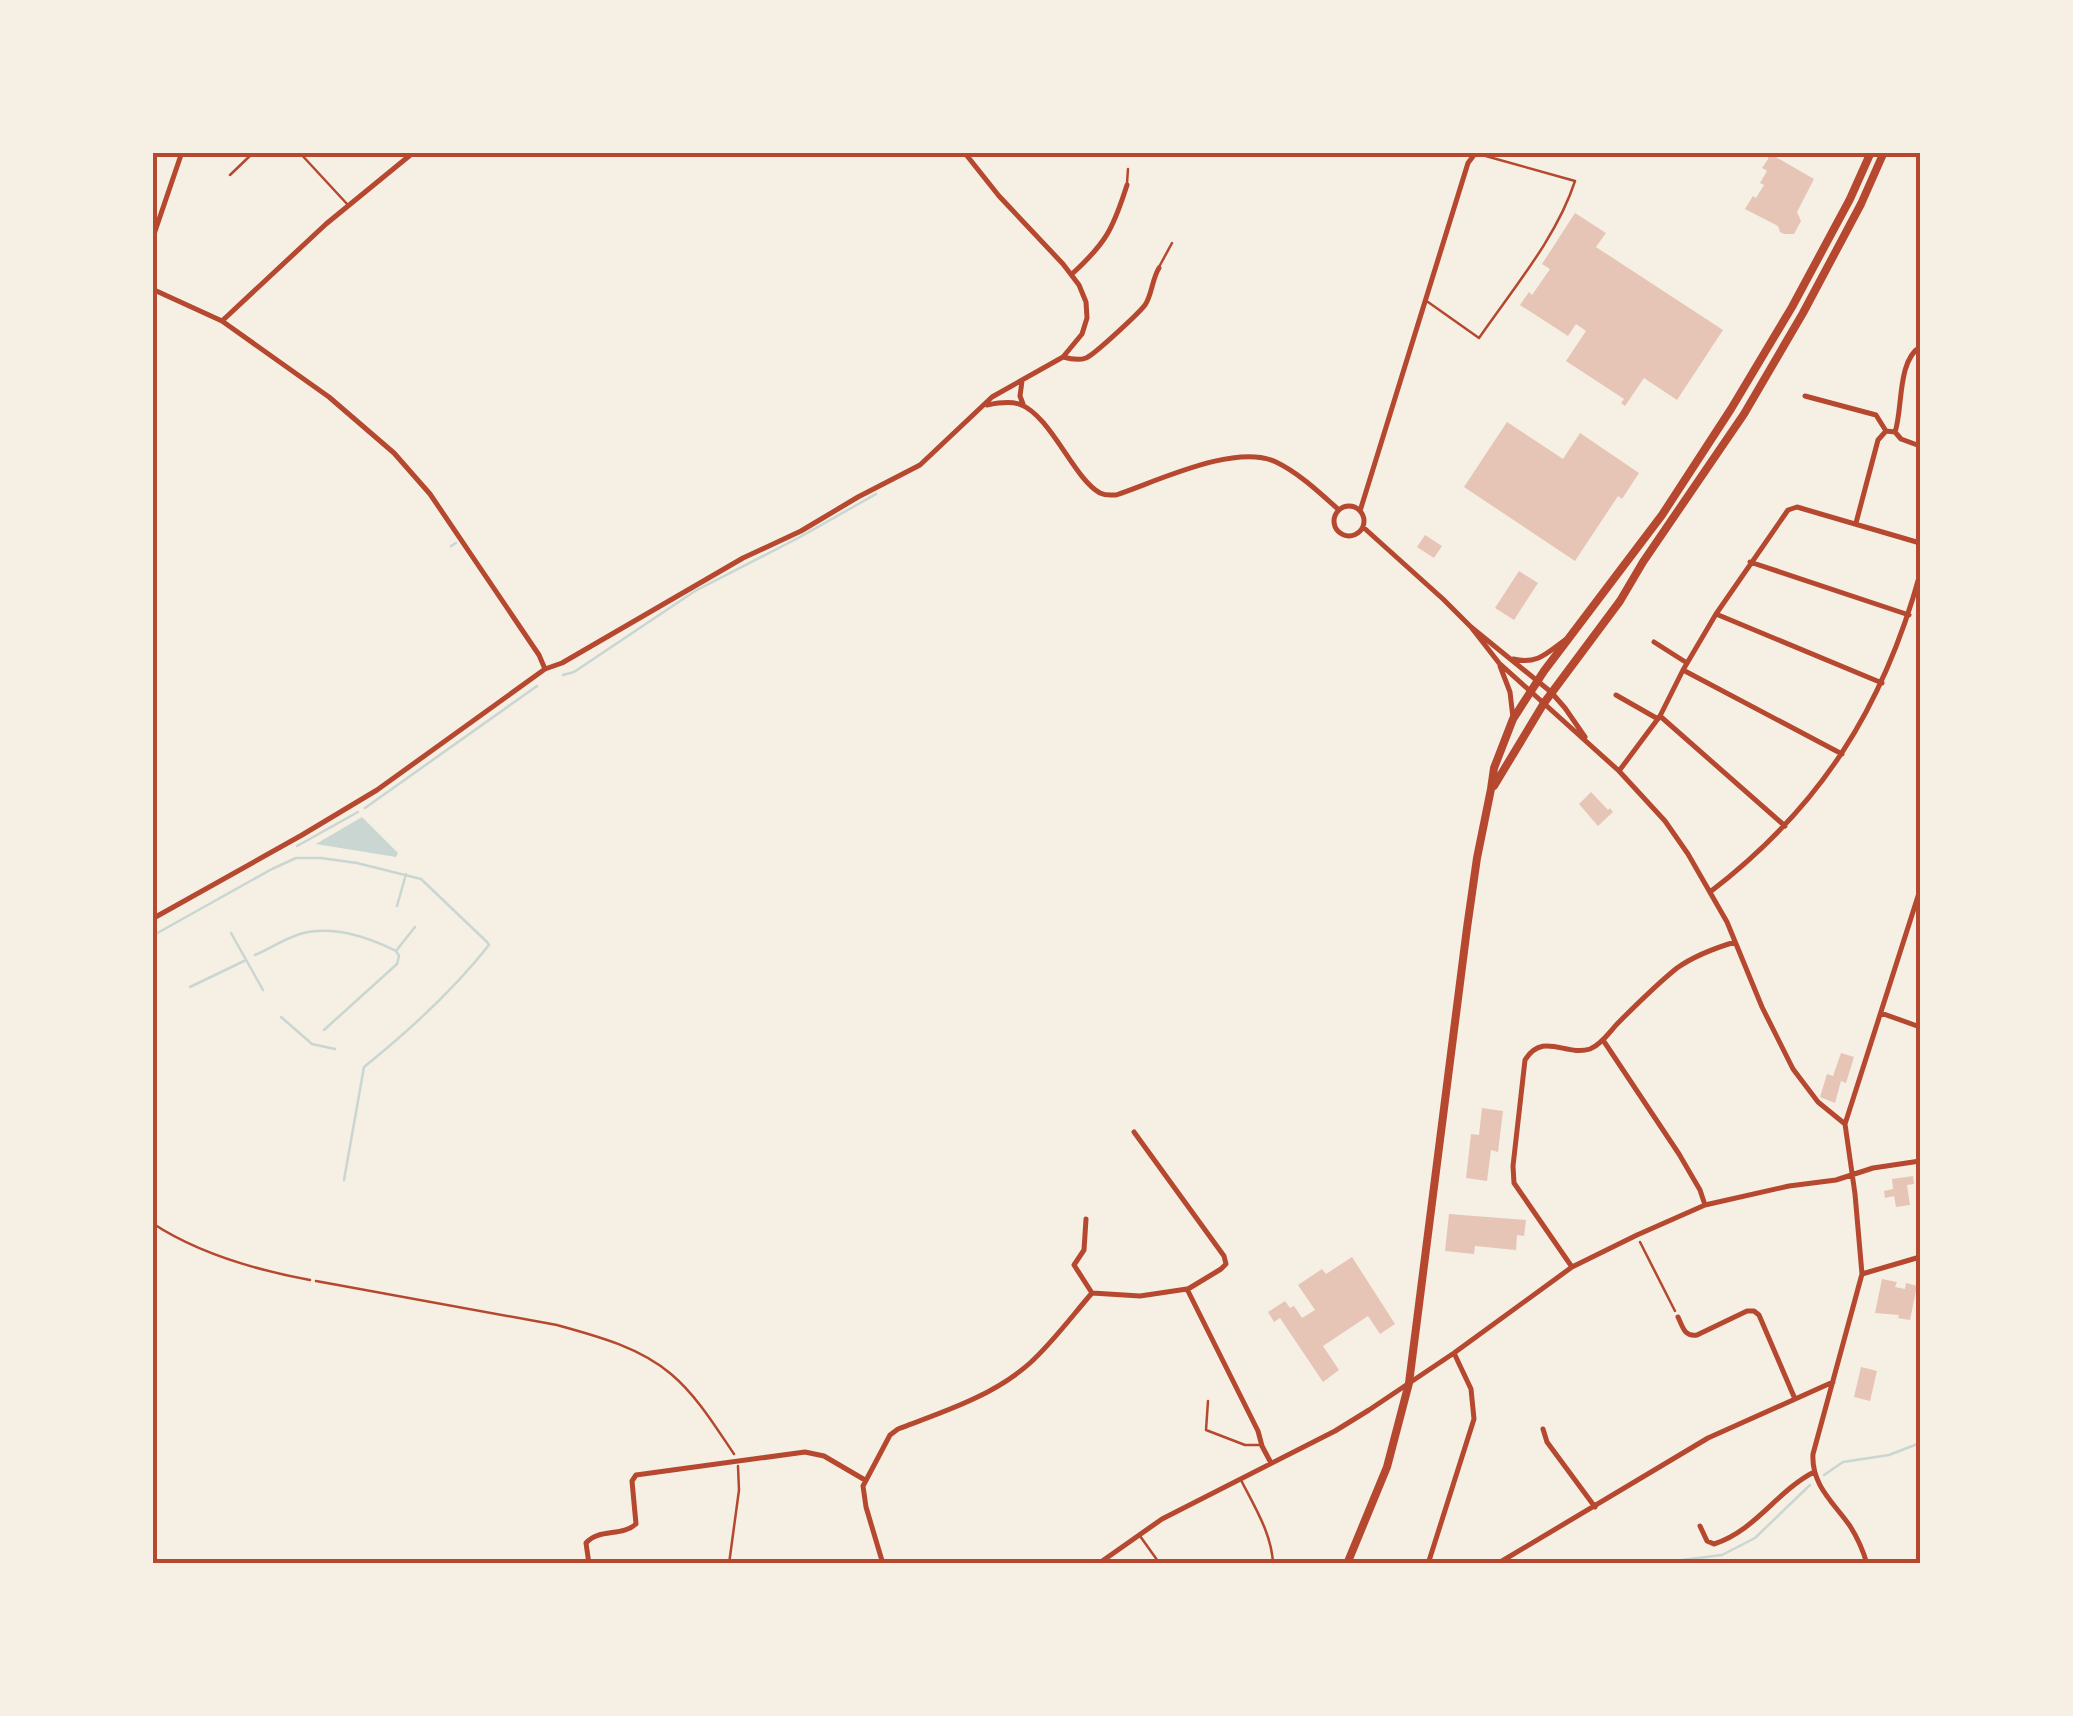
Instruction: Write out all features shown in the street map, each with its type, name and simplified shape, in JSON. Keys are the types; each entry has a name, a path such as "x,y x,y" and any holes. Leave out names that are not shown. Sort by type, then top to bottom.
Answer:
{"main road":[{"path":"1346,1564 1387,1468 1409,1383 1476,858 1494,768 1512,719 1662,515 1731,409 1792,307 1850,199 1870,152"},
{"path":"1491,789 1551,692 1620,601 1744,414 1803,312 1884,152"}],"street":[{"path":"152,240 182,152"},
{"path":"222,320 414,152"},
{"path":"152,919 376,790 545,669 920,465 1001,390 1063,357 1082,334 1086,302 1072,274 998,196 964,152"},
{"path":"1360,511 1468,163 1474,155"},
{"path":"1072,274 1106,239 1127,185"},
{"path":"1063,357 1088,358 1132,317 1148,302 1158,268"},
{"path":"152,289 222,320 329,396 409,468 478,563 545,669"},
{"path":"1896,432 1899,398 1910,356 1920,347"},
{"path":"1024,379 1020,387 1024,405 1096,489 1108,495 1244,455 1278,463 1339,510"},
{"path":"1805,396 1876,414 1886,431"},
{"path":"984,406 1011,402 1024,405"},
{"path":"1886,431 1896,432 1901,439 1920,446"},
{"path":"1856,523 1878,440 1886,431"},
{"path":"1363,527 1354,535 1342,534 1334,520 1339,510 1349,506 1360,511 1363,527 1471,627 1551,692 1588,742"},
{"path":"1619,771 1659,718 1716,614 1788,510 1796,507 1920,543"},
{"path":"1750,562 1909,615"},
{"path":"1710,892 1784,826 1842,754 1882,683 1909,615 1920,574"},
{"path":"1716,614 1882,683"},
{"path":"1471,627 1499,663 1619,771 1665,821 1710,892 1793,1068 1818,1102 1845,1124"},
{"path":"1510,659 1534,661 1572,636"},
{"path":"1654,642 1685,666 1842,754"},
{"path":"1499,663 1510,692 1512,719"},
{"path":"1616,695 1659,718 1784,826"},
{"path":"1866,1564 1850,1526 1825,1496 1814,1472 1813,1454 1862,1274 1845,1124 1920,890"},
{"path":"1572,1268 1514,1183 1512,1166 1525,1060 1540,1045 1588,1050 1678,968 1707,951 1735,942"},
{"path":"1880,1013 1920,1027"},
{"path":"1603,1040 1679,1154 1705,1204"},
{"path":"1092,1293 1140,1296 1187,1290 1226,1264 1134,1132"},
{"path":"1098,1564 1162,1520 1335,1431 1454,1353 1572,1268 1637,1235 1705,1204 1920,1162"},
{"path":"1086,1219 1084,1250 1074,1265 1092,1293"},
{"path":"1862,1274 1920,1258"},
{"path":"1187,1290 1258,1431 1270,1463"},
{"path":"884,1564 863,1494 865,1480 890,1435 980,1395 1030,1363 1092,1293"},
{"path":"1678,1317 1691,1336 1754,1311 1795,1399"},
{"path":"1428,1564 1474,1420 1471,1389 1454,1353"},
{"path":"1497,1564 1708,1438 1833,1382"},
{"path":"1543,1429 1548,1442 1595,1506"},
{"path":"589,1564 586,1543 592,1536 630,1530 636,1524 632,1481 636,1475 814,1452 865,1480"},
{"path":"1700,1526 1707,1541 1724,1541 1814,1472"}],"lane":[{"path":"230,175 254,152"},
{"path":"299,152 349,206"},
{"path":"1427,301 1479,338 1568,204 1575,181 1474,155"},
{"path":"1127,185 1128,169"},
{"path":"1158,268 1172,243"},
{"path":"152,1222 224,1258 310,1280"},
{"path":"1208,1401 1206,1430 1245,1445 1262,1446"},
{"path":"1240,1478 1267,1533 1274,1564"},
{"path":"1138,1534 1160,1564"}],"path":[{"path":"1637,1235 1678,1317"},
{"path":"319,1282 557,1325 630,1348 672,1375 711,1418 731,1449"},
{"path":"729,1564 740,1490"}],"shaded area":[{"path":"362,817 398,853 396,857 316,844"}],"building":[{"path":"1768,152 1814,179 1797,212 1801,221 1794,234 1780,232 1778,226 1745,209 1764,185 1760,183 1767,171 1762,168"},
{"path":"1575,213 1606,233 1596,247 1723,330 1677,400 1644,378 1625,406 1621,403 1624,399 1566,361 1586,331 1576,324 1568,336 1520,305 1550,269 1542,264"},
{"path":"1507,422 1563,459 1580,433 1639,473 1622,499 1618,496 1575,561 1464,487"},
{"path":"1425,535 1442,546 1434,558 1417,547"},
{"path":"1519,571 1538,583 1514,620 1495,608"},
{"path":"1591,792 1613,812 1598,826 1579,804"},
{"path":"1841,1053 1854,1057 1835,1103 1820,1097 1827,1074 1833,1076"},
{"path":"1482,1108 1503,1111 1498,1152 1491,1150 1487,1181 1466,1178 1471,1134 1479,1135"},
{"path":"1913,1176 1914,1184 1907,1185 1910,1205 1896,1207 1894,1196 1885,1198 1884,1191 1893,1189 1892,1179"},
{"path":"1449,1214 1526,1220 1524,1236 1517,1235 1516,1250 1475,1246 1474,1254 1445,1251"},
{"path":"1352,1257 1395,1324 1380,1334 1368,1316 1323,1346 1339,1370 1323,1382 1280,1318 1274,1322 1268,1312 1285,1301 1302,1318 1315,1310 1298,1285 1322,1269 1326,1274"},
{"path":"1882,1279 1897,1282 1895,1287 1905,1289 1906,1283 1917,1286 1910,1320 1875,1313"},
{"path":"1861,1367 1877,1371 1870,1401 1854,1397"}],"waterway":[{"path":"563,675 574,672 695,591 876,494"},
{"path":"451,546 456,543"},
{"path":"365,808 537,686"},
{"path":"297,846 358,812"},
{"path":"152,936 272,869 296,858 321,858 421,879 487,942 489,945 445,994 364,1067 344,1180"},
{"path":"397,906 406,874"},
{"path":"324,1030 397,964 396,951 415,927"},
{"path":"255,955 300,934 324,931 361,937 396,951"},
{"path":"231,933 263,990"},
{"path":"190,987 244,961"},
{"path":"281,1017 312,1044 335,1049"},
{"path":"1824,1475 1843,1462 1889,1455 1920,1443"},
{"path":"1651,1564 1722,1555 1755,1538 1810,1485"}]}
